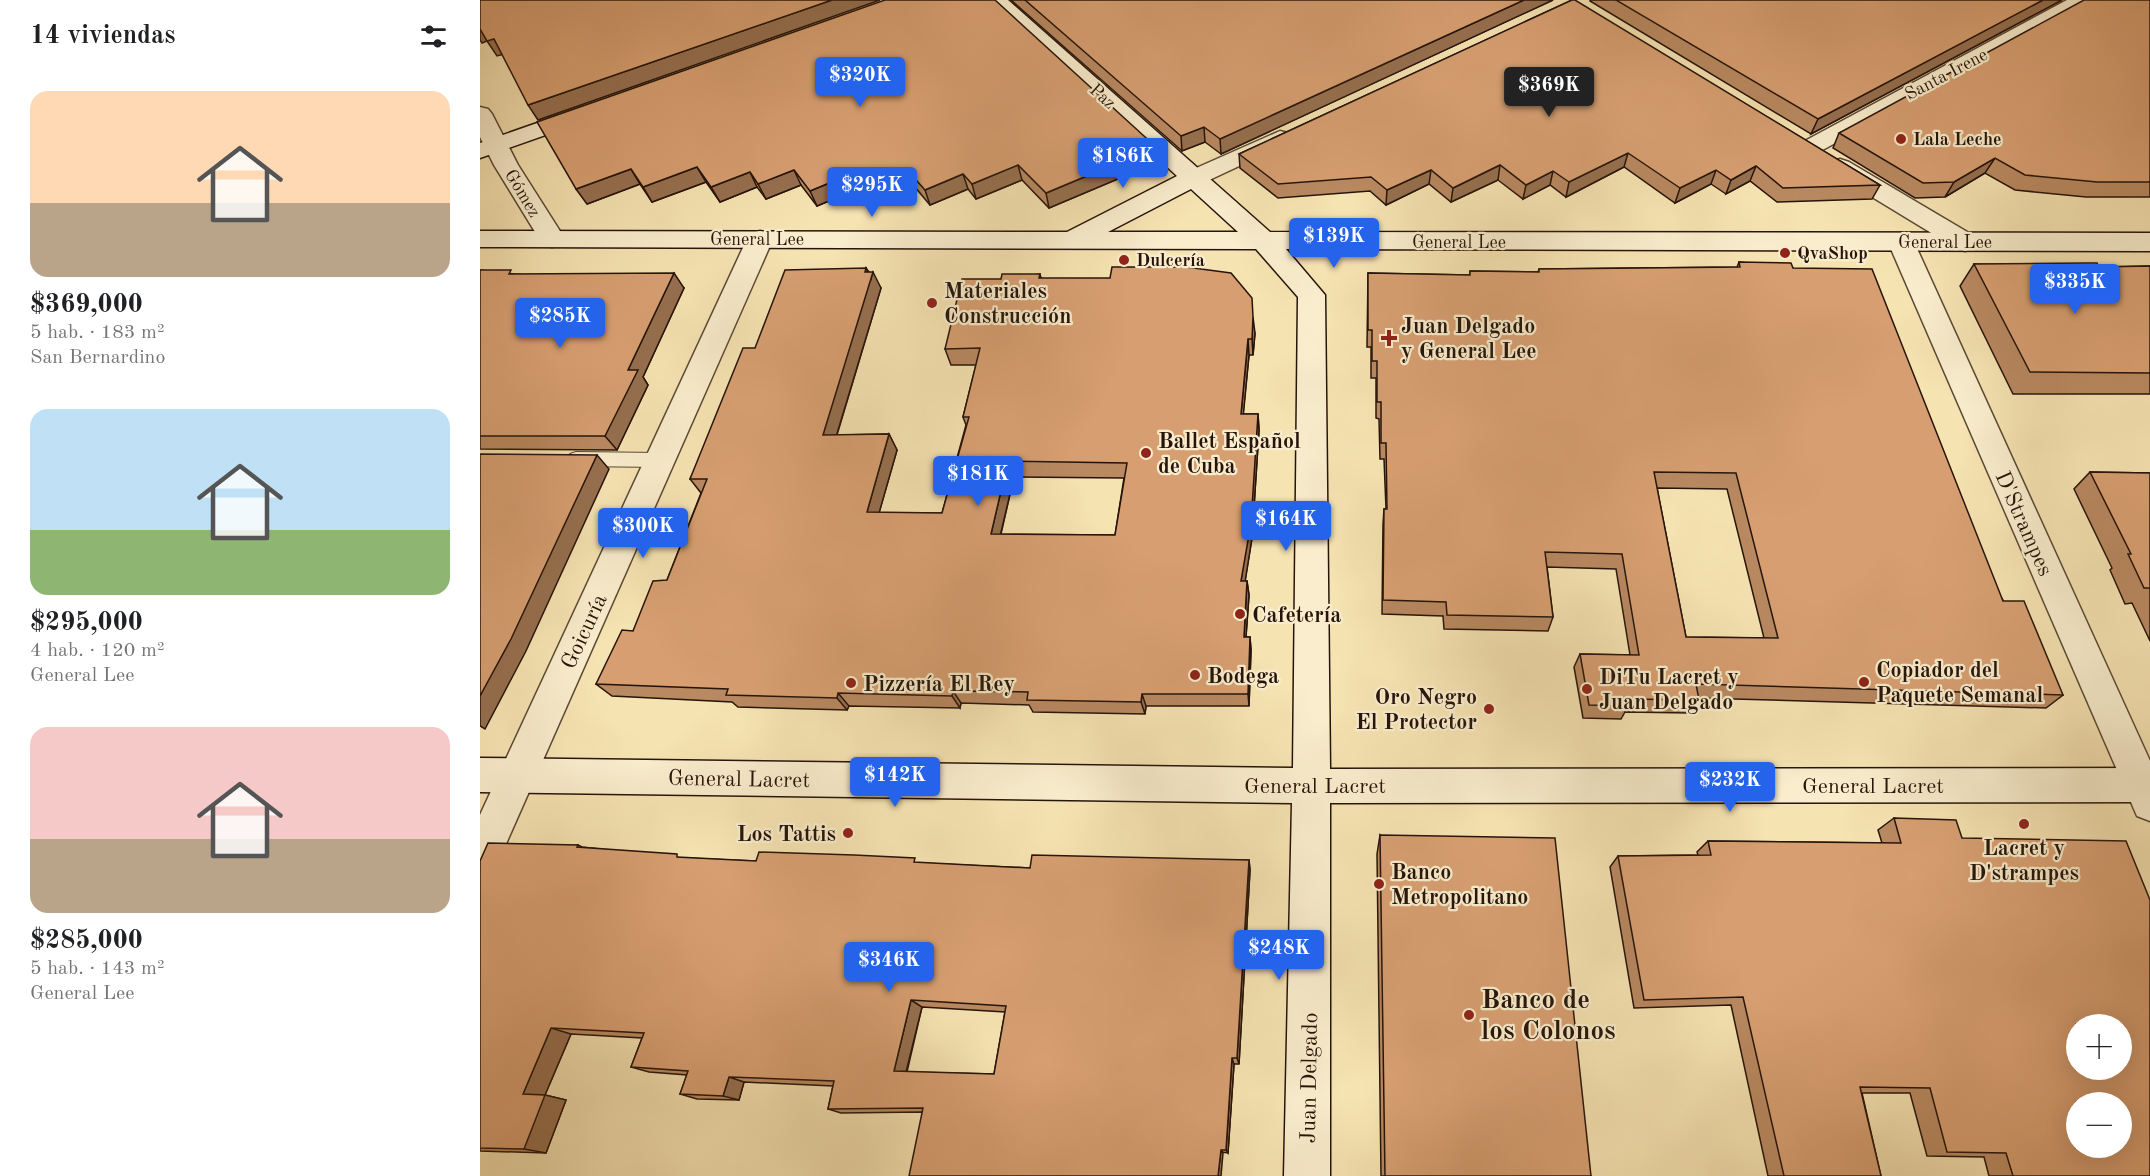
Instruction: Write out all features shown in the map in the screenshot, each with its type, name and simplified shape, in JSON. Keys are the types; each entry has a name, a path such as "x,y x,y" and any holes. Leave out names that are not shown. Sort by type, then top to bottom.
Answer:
{"street":[{"name":"Paz","path":"996,0 1263,240"},
{"name":"Santa Irene","path":"1965,242 1799,142 2083,0"},
{"path":"488,148 607,106"},
{"name":"Gómez","path":"480,114 488,148 552,239"},
{"path":"1071,240 1194,178 1294,132"},
{"name":"General Lee","path":"480,239 2150,242"},
{"name":"Goicuría","path":"480,858 760,239"},
{"path":"1263,240 1311,307"},
{"name":"Juan Delgado","path":"1307,1176 1311,307 1314,241"},
{"name":"D'Strampes","path":"1901,242 2147,791"},
{"name":"General Lacret","path":"480,775 1310,786 2147,791"}],"lane":[{"path":"559,459 661,460"}],"building":[{"path":"480,0 832,0 528,105 494,39 487,41 480,29"},
{"path":"885,0 995,0 1156,147 1046,193 1018,165 972,184 963,174 925,190 908,171 863,189 851,174 810,191 794,170 758,184 750,172 711,187 697,167 643,187 631,169 576,189 537,122"},
{"path":"1025,0 1524,0 1220,139 1204,127 1181,136"},
{"path":"1572,0 1880,185 1783,188 1756,166 1731,180 1716,170 1680,188 1628,153 1569,182 1553,171 1526,185 1500,165 1453,188 1431,170 1387,190 1371,177 1278,184 1239,154"},
{"path":"1616,0 2043,0 1818,119"},
{"path":"2084,0 2150,0 2150,182 2097,182 2025,175 1995,158 1954,182 1923,183 1839,133"},
{"path":"1739,262 1791,263 1793,268 1872,269 2003,601 2024,601 2063,695 1696,684 1699,700 1627,699 1628,706 1589,705 1580,654 1639,655 1622,554 1545,552 1553,617 1447,615 1446,602 1383,600 1384,509 1387,509 1386,443 1381,443 1381,402 1377,402 1377,361 1372,361 1372,330 1368,330 1368,273 1470,275 1470,271 1539,272 1539,269 1740,267","holes":["1654,472 1736,473 1778,638 1686,637"]},
{"path":"2097,263 2099,267 2150,266 2150,373 2030,372 1974,264"},
{"path":"1112,267 1186,267 1231,273 1252,298 1252,339 1248,339 1241,414 1258,414 1251,523 1241,581 1247,581 1244,637 1250,637 1248,694 1142,694 1141,702 1027,700 1028,692 953,691 952,696 838,693 837,698 726,695 728,689 596,684 622,630 633,631 653,581 667,580 707,479 690,479 743,348 755,348 785,270 866,268 865,272 873,272 823,435 889,434 867,512 942,513 969,417 963,417 980,348 945,349 962,279 1001,279 1002,274 1040,274 1039,278 1110,278","holes":["1008,461 1127,463 1115,535 991,534"]},
{"path":"480,270 511,270 509,274 674,273 628,370 638,370 605,436 480,436"},
{"path":"480,454 597,455 511,639 480,696"},
{"path":"2090,472 2150,473 2150,588 2144,588 2128,554 2131,554"},
{"path":"1894,818 1956,820 1962,838 2126,841 2150,900 2150,1176 2013,1176 2006,1153 1947,1152 1930,1088 1860,1087 1881,1176 1784,1176 1743,997 1644,1000 1618,856 1711,855 1708,841 1901,843"},
{"name":"Banco de los Colonos","path":"1380,835 1555,838 1591,1176 1385,1176"},
{"path":"488,843 578,845 577,847 677,854 677,857 756,861 759,852 915,858 914,862 1030,868 1032,855 1249,860 1237,1058 1232,1058 1226,1150 1221,1150 1218,1176 909,1176 923,1108 828,1109 834,1081 729,1077 723,1096 680,1094 688,1071 631,1067 644,1033 551,1028 523,1094 545,1095 524,1149 480,1148 480,861","holes":["911,1000 1006,1006 994,1074 894,1071"]}],"place":[{"name":"Lala Leche","path":"1901,139"},
{"name":"QvaShop","path":"1785,253"},
{"name":"Dulcería","path":"1124,260"},
{"name":"Materiales Construcción","path":"932,303"},
{"name":"Juan Delgado y General Lee","path":"1389,338"},
{"name":"Ballet Español de Cuba","path":"1146,453"},
{"name":"Cafetería","path":"1240,614"},
{"name":"Bodega","path":"1195,675"},
{"name":"Copiador del Paquete Semanal","path":"1864,682"},
{"name":"Pizzería El Rey","path":"851,683"},
{"name":"DiTu Lacret y Juan Delgado","path":"1587,689"},
{"name":"Oro Negro El Protector","path":"1489,709"},
{"name":"Lacret y D'strampes","path":"2024,824"},
{"name":"Los Tattis","path":"848,833"},
{"name":"Banco Metropolitano","path":"1379,884"},
{"name":"Banco de los Colonos","path":"1469,1015"}]}
